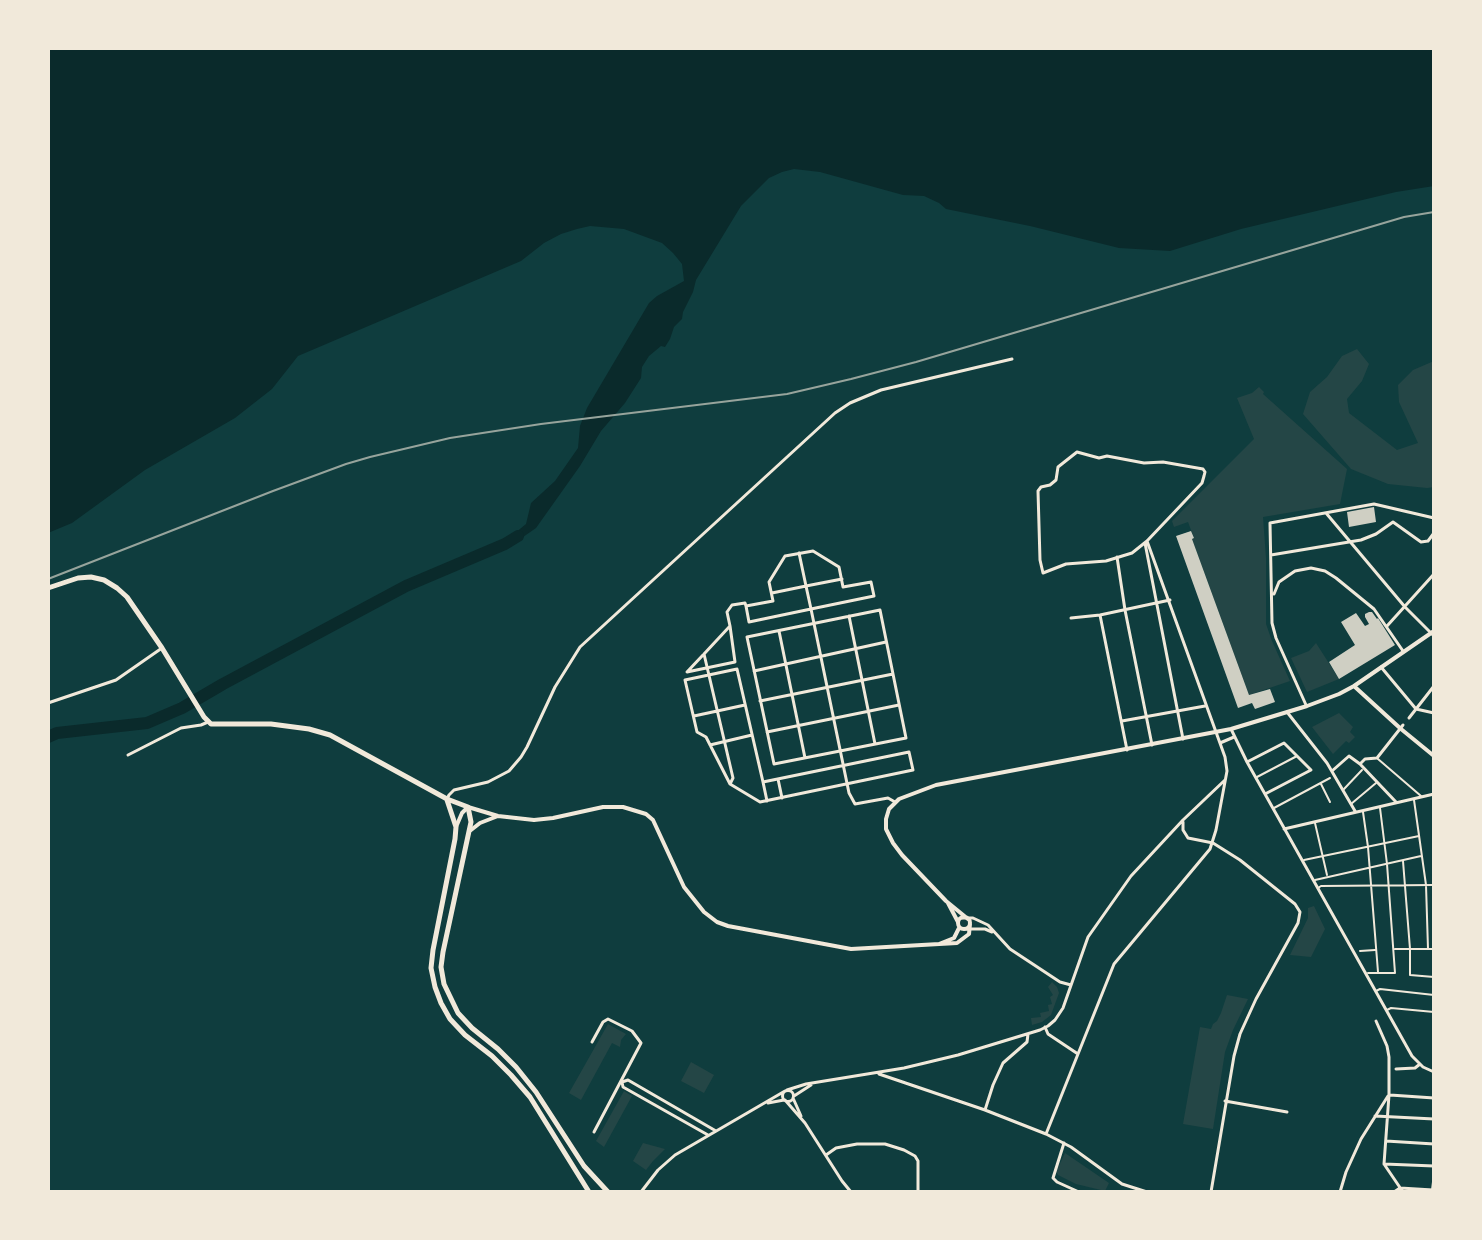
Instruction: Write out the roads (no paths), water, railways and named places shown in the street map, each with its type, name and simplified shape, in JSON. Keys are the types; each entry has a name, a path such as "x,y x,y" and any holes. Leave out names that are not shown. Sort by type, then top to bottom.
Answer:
{"main road":[{"path":"48,588 91,577 117,588 127,597 162,648 206,719 217,725 271,724 330,735 447,799 468,807 471,822 443,952 441,967 444,984 458,1013 516,1067 584,1166 608,1192"},
{"path":"447,799 456,827 433,950 431,968 435,987 450,1019 502,1065 530,1097 589,1192"}],"street":[{"path":"447,799 454,790 488,782 509,771 527,747 555,687 580,647 835,413 881,390 1012,359"},
{"path":"1080,452 1099,458 1107,456 1203,469 1202,483 1146,542 1132,553 1106,561 1066,564 1043,573 1038,491 1056,480 1058,467 1080,452"},
{"path":"1307,706 1272,623 1269,526 1273,522 1374,504 1434,518"},
{"path":"996,934 965,923 902,855 885,824 889,809 903,796 936,785 1216,733 1307,706 1354,686 1433,633 1405,607 1326,512"},
{"path":"1271,555 1350,543 1376,534 1394,522 1421,542 1428,541 1434,533"},
{"path":"1046,1134 1114,964 1213,843 1225,780 1227,764 1170,600 1146,542"},
{"path":"1146,542 1183,739"},
{"path":"730,626 687,672 735,662 730,626 727,612 732,605 773,601 769,582 785,556 813,551 839,567 843,587 871,582 874,596 749,622 746,606"},
{"path":"799,553 849,793 855,804 888,798 895,802"},
{"path":"1117,557 1152,745"},
{"path":"1272,597 1279,582 1287,575 1304,568 1317,569 1336,578 1374,609 1404,652"},
{"path":"1387,626 1434,574"},
{"path":"771,593 842,579"},
{"path":"1071,618 1170,600"},
{"path":"880,610 906,738 774,764 747,637 813,623 880,610"},
{"path":"1100,615 1127,750"},
{"path":"849,616 875,744"},
{"path":"779,631 805,758"},
{"path":"754,671 886,642"},
{"path":"48,703 116,680 162,648"},
{"path":"704,654 733,778 730,784"},
{"path":"1381,667 1416,709 1434,713"},
{"path":"763,782 909,752 913,770 782,798 767,801 760,802 730,784 706,737 697,732 685,680 737,669 767,801"},
{"path":"760,701 893,674"},
{"path":"1354,686 1434,756"},
{"path":"1409,718 1434,686"},
{"path":"693,716 745,705"},
{"path":"767,732 899,705"},
{"path":"1122,721 1206,706"},
{"path":"1287,712 1332,771 1355,812"},
{"path":"128,755 181,728 201,725 206,719"},
{"path":"1360,764 1365,759 1377,758 1402,727"},
{"path":"1231,729 1412,1056 1434,1072"},
{"path":"710,745 752,735"},
{"path":"1220,743 1234,737"},
{"path":"1247,762 1284,743 1311,770 1265,795"},
{"path":"1332,771 1349,756 1397,802"},
{"path":"778,779 782,798"},
{"path":"641,1191 666,1162 786,1090 904,1068 1028,1034 1055,1020 1063,1008 1091,933 1131,876 1225,780"},
{"path":"1211,793 1219,793 1221,801"},
{"path":"1284,829 1434,794"},
{"path":"456,827 468,807 498,816 534,820 603,807 634,809 653,820 684,887 704,912 717,922 842,948 957,943 967,937 965,923 946,901"},
{"path":"469,832 480,823 498,816"},
{"path":"1183,820 1183,830 1188,838 1213,843 1240,860 1295,904 1300,912 1298,923 1240,1034 1225,1101 1211,1192"},
{"path":"936,945 954,938 965,923 980,920 1010,949 1060,982 1071,985"},
{"path":"592,1042 608,1019 632,1031 641,1044 594,1132"},
{"path":"1376,1021 1389,1057 1384,1164 1401,1190"},
{"path":"1045,1027 1048,1034 1078,1054"},
{"path":"985,1110 1003,1063 1027,1042 1028,1034"},
{"path":"1396,1069 1415,1068 1420,1064"},
{"path":"903,1081 899,1074 904,1068"},
{"path":"875,1073 1046,1134 1122,1184 1144,1192"},
{"path":"622,1082 628,1080 716,1131"},
{"path":"622,1082 623,1087 708,1135"},
{"path":"757,1107 772,1101 790,1100 814,1083"},
{"path":"786,1090 791,1092 805,1123"},
{"path":"786,1090 782,1095 785,1100 805,1123 851,1192"},
{"path":"1389,1095 1434,1098"},
{"path":"1340,1192 1361,1139 1389,1095"},
{"path":"1225,1101 1287,1112"},
{"path":"1375,1116 1434,1119"},
{"path":"1385,1141 1434,1144"},
{"path":"1064,1143 1053,1178 1079,1192"},
{"path":"826,1155 836,1148 857,1144 885,1144 911,1152 918,1161 918,1192"},
{"path":"1384,1164 1434,1166"},
{"path":"1394,1192 1434,1191 1434,1182"}],"lane":[{"path":"1256,778 1297,756"},
{"path":"1377,758 1422,797"},
{"path":"1343,790 1362,770"},
{"path":"1273,809 1330,778"},
{"path":"1351,804 1377,782"},
{"path":"1321,783 1330,802"},
{"path":"1414,799 1426,885 1428,949"},
{"path":"1365,974 1395,973 1380,807"},
{"path":"1363,810 1378,972"},
{"path":"1315,821 1328,876"},
{"path":"1302,861 1420,836"},
{"path":"1313,881 1423,856"},
{"path":"1403,861 1410,975 1434,977"},
{"path":"1317,888 1434,885"},
{"path":"1394,949 1434,949"},
{"path":"1360,951 1376,950"},
{"path":"1375,991 1434,995"},
{"path":"1386,1011 1391,1008 1434,1012"}],"waterway":[{"path":"48,737 57,733 147,723 182,708 406,586 518,536"}],"railway":[{"path":"48,579 273,491 370,457 450,438 541,424 787,394 916,362 1404,217 1434,212"}]}
